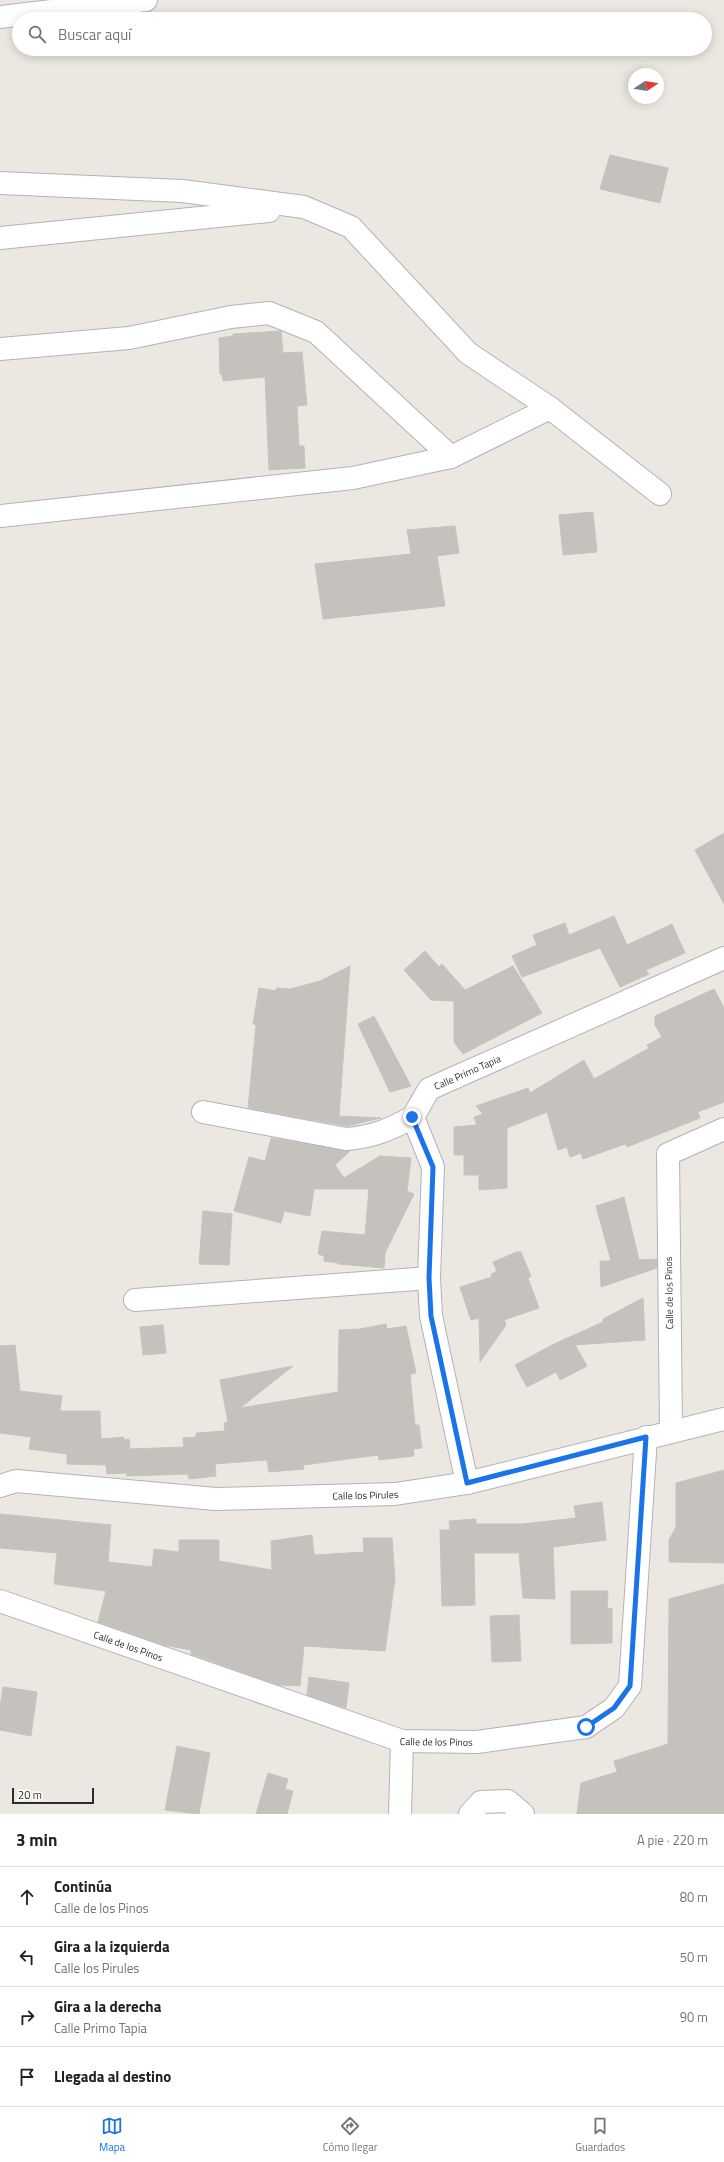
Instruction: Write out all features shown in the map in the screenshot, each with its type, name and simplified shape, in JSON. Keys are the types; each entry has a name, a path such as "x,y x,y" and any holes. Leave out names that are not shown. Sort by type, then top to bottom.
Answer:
{"street":[{"path":"43,12 146,0"},
{"path":"0,17 12,16"},
{"path":"0,183 182,191 304,207 351,227 468,353 550,408 660,494"},
{"path":"0,238 304,207"},
{"path":"0,349 129,338 231,317 269,314 316,332 451,457"},
{"path":"0,516 353,478 451,457 550,408"},
{"name":"Calle Primo Tapia","path":"412,1117 430,1089 724,958"},
{"path":"204,1112 346,1139 363,1138 385,1132 412,1117 433,1167 429,1278 431,1316 467,1483"},
{"name":"Calle de los Pinos","path":"671,1432 668,1154 724,1130"},
{"path":"135,1300 429,1278"},
{"name":"Calle los Pirules","path":"0,1486 16,1481 216,1499 395,1494 467,1483 646,1437 724,1419"},
{"name":"Calle de los Pinos","path":"0,1601 402,1741 477,1742 586,1727 614,1708 630,1686 646,1437"},
{"path":"400,1814 402,1741"},
{"path":"470,1814 481,1802 508,1801 524,1814"}],"building":[{"path":"610,155 668,168 660,203 600,189"},
{"path":"281,331 283,353 302,352 307,405 297,406 299,446 304,446 305,468 269,470 265,377 223,381 222,374 220,374 219,338 233,336 233,334"},
{"path":"593,512 597,552 563,555 559,515"},
{"path":"455,526 459,553 437,556 445,606 323,619 315,564 411,554 407,530"},
{"path":"724,833 724,904 695,850"},
{"path":"614,916 627,945 672,924 685,953 646,970 649,974 620,987 600,948 522,977 512,956 537,945 533,935 565,923 569,935"},
{"path":"425,951 439,967 442,964 465,990 513,966 542,1013 463,1054 454,1042 454,1001 431,1000 404,970"},
{"path":"350,966 339,1116 381,1118 347,1126 248,1108 256,1025 253,1024 259,988 276,991 276,988 290,989 320,981"},
{"path":"714,989 724,1008 724,1102 698,1112 700,1118 627,1147 625,1144 583,1159 581,1153 570,1157 567,1147 558,1150 547,1112 507,1128 507,1188 479,1190 479,1175 464,1175 464,1155 454,1155 454,1127 477,1125 474,1117 483,1114 476,1106 528,1088 530,1093 584,1060 594,1079 649,1048 647,1045 662,1037 655,1025 655,1016"},
{"path":"374,1016 411,1086 390,1092 358,1024"},
{"path":"271,1138 350,1151 335,1165 344,1178 380,1156 411,1158 407,1191 414,1194 385,1253 384,1268 338,1264 324,1261 324,1256 318,1254 322,1231 365,1235 369,1189 314,1189 310,1216 284,1211 281,1223 234,1211 249,1157 265,1161"},
{"path":"624,1197 639,1260 657,1259 657,1268 601,1287 600,1261 611,1261 596,1206"},
{"path":"203,1211 232,1214 229,1265 199,1264"},
{"path":"517,1252 521,1252 531,1276 528,1278 539,1308 504,1320 506,1325 480,1362 479,1318 471,1320 460,1287 492,1277 491,1274 497,1271 493,1262"},
{"path":"643,1298 645,1340 575,1345 587,1366 560,1380 556,1372 527,1387 515,1365 554,1344 603,1322 603,1319"},
{"path":"386,1324 387,1329 406,1326 416,1373 410,1374 415,1425 419,1425 422,1448 413,1449 414,1456 379,1460 378,1455 303,1465 304,1469 269,1472 267,1460 215,1464 216,1476 189,1479 188,1474 127,1476 126,1473 107,1474 106,1465 67,1464 67,1454 29,1449 31,1437 0,1433 0,1346 15,1345 20,1391 62,1396 60,1411 100,1411 101,1439 124,1437 124,1440 129,1439 130,1449 184,1447 183,1438 196,1437 196,1433 225,1431 224,1423 228,1422 220,1380 293,1366 240,1408 338,1392 339,1330 360,1329"},
{"path":"163,1325 166,1353 143,1355 140,1327"},
{"path":"724,1470 724,1563 669,1562 669,1540 676,1527 676,1483"},
{"path":"602,1502 606,1540 553,1547 555,1599 523,1598 519,1553 474,1553 475,1605 442,1606 440,1530 450,1530 449,1521 476,1519 476,1524 522,1524 576,1518 574,1506"},
{"path":"0,1514 111,1525 108,1562 152,1567 154,1549 179,1552 179,1540 219,1540 219,1561 272,1570 271,1541 312,1535 314,1555 364,1552 363,1538 392,1538 395,1579 385,1651 304,1646 300,1686 279,1685 191,1654 191,1650 164,1645 98,1622 106,1591 54,1584 57,1553 0,1548"},
{"path":"724,1584 724,1814 577,1814 581,1783 617,1772 614,1761 668,1744 669,1599"},
{"path":"571,1591 608,1591 607,1609 612,1608 612,1643 571,1644"},
{"path":"519,1615 521,1661 492,1662 490,1616"},
{"path":"309,1677 349,1683 346,1708 307,1695"},
{"path":"3,1687 37,1692 31,1736 0,1730 0,1707"},
{"path":"177,1746 210,1753 199,1814 165,1810"},
{"path":"268,1773 288,1779 285,1789 293,1791 287,1814 256,1814"}],"route":[{"path":"412,1117 433,1167 429,1278 431,1316 467,1483 646,1437 630,1686 614,1708 586,1727"}]}
